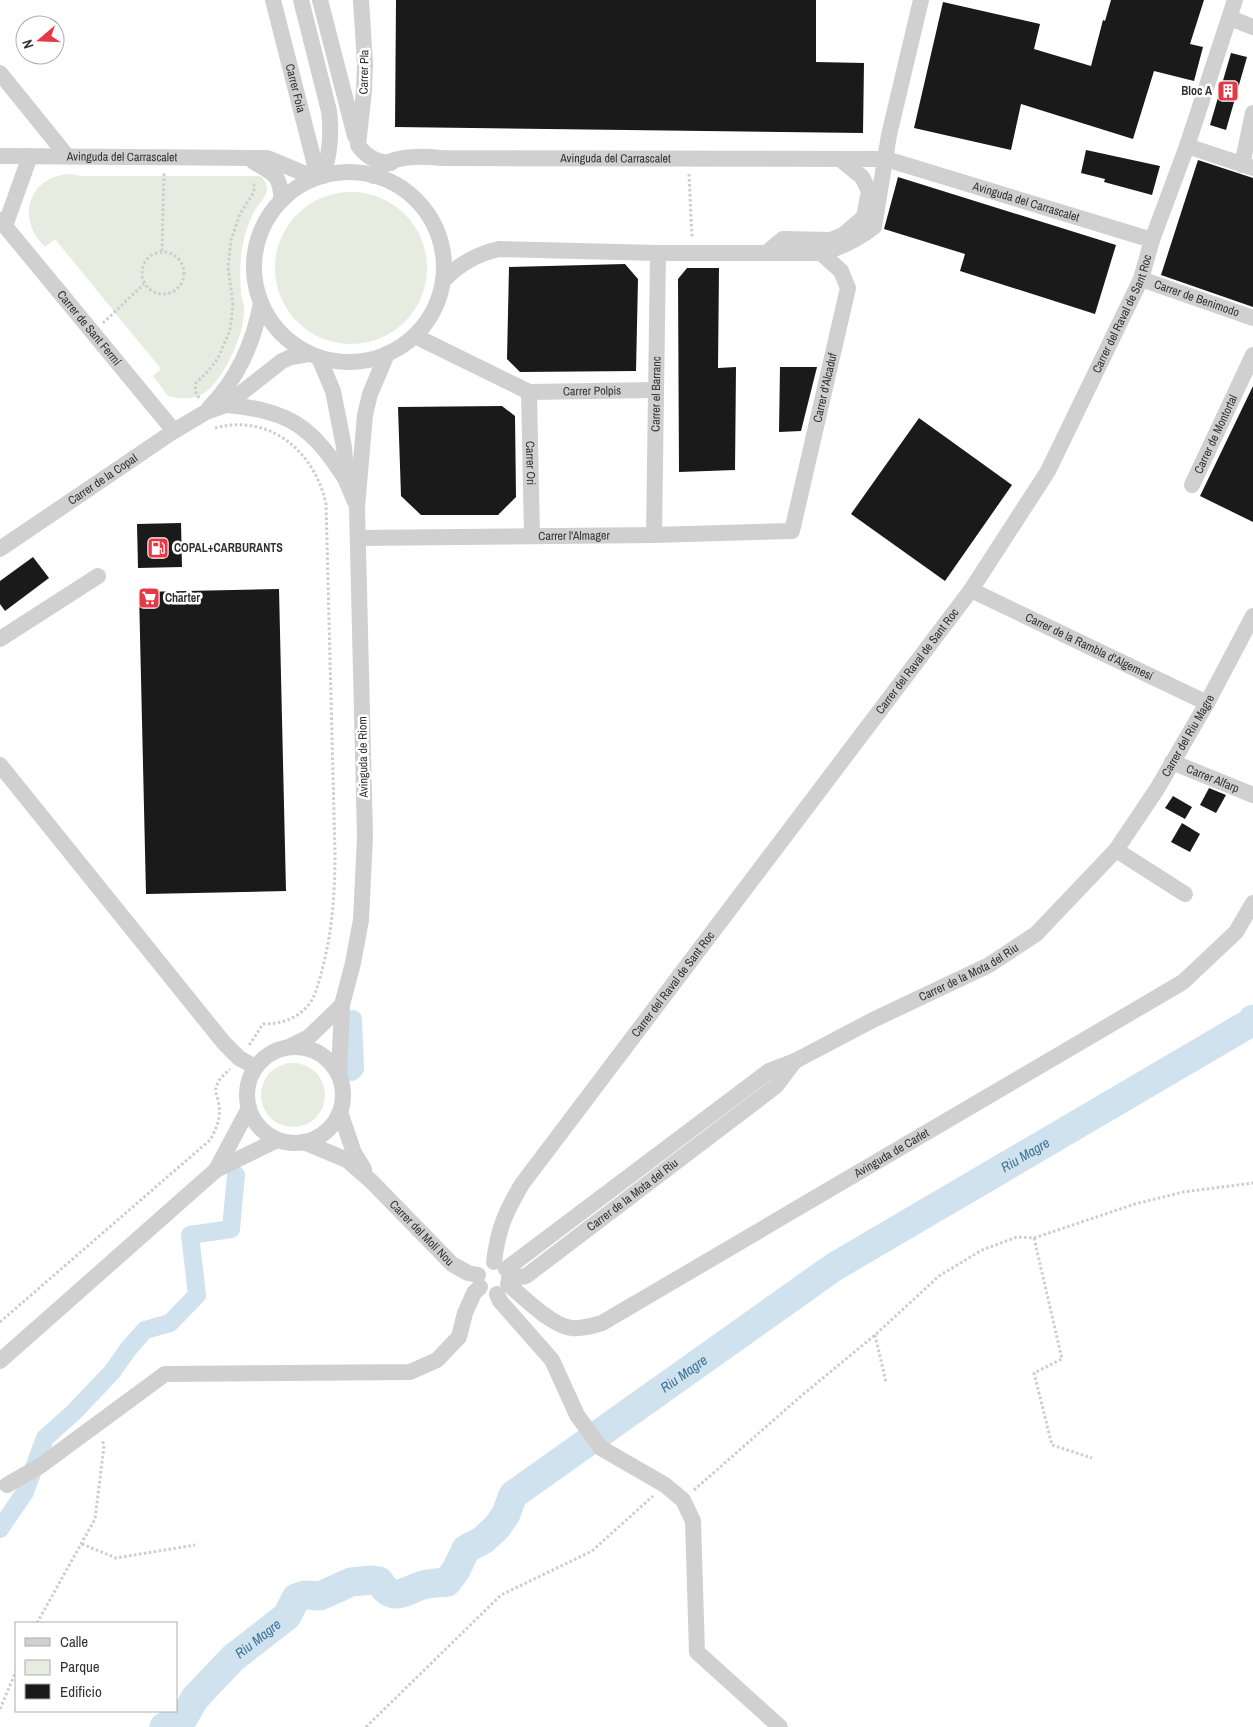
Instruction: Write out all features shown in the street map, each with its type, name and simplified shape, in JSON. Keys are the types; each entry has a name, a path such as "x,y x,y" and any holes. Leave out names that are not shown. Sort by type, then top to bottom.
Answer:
{"street":[{"name":"Carrer Foia","path":"273,0 318,177"},
{"path":"301,0 329,111 331,128 330,144 318,177"},
{"path":"320,0 358,145 373,175"},
{"name":"Carrer Pla","path":"358,145 365,64 361,0"},
{"path":"443,281 468,260 483,253 500,250 658,253 821,253 840,248 858,239 874,227 889,135 921,0"},
{"name":"Carrer del Raval de Sant Roc","path":"503,1278 496,1241 501,1223 522,1184 971,590 1048,471 1141,279 1152,240 1187,146 1235,0"},
{"path":"1230,18 1253,26"},
{"path":"0,73 67,156"},
{"path":"1187,146 1248,166 1253,113"},
{"path":"358,145 372,159 390,163"},
{"name":"Avinguda del Carrascalet","path":"0,156 267,158 318,177"},
{"name":"Carrer de Sant Fermí","path":"30,156 2,223 174,430"},
{"name":"Avinguda del Carrascalet","path":"373,175 381,167 390,163 424,156 442,158 886,159 1152,240"},
{"path":"246,157 273,173 280,183 282,200"},
{"path":"766,253 783,238 831,240 843,235 864,218 869,191 862,177 840,159"},
{"path":"347,172 373,175 405,190 418,202 428,216 436,231 441,247 444,264 443,281 439,297 425,324 401,346 387,354 370,360 336,362 314,356 294,345 270,319 261,303 256,285 254,267 256,248 261,231 270,214 282,200 303,184 318,177 347,172"},
{"name":"Carrer el Barranc","path":"654,535 658,253"},
{"name":"Carrer d'Alcaduf","path":"792,531 848,288 841,270 821,253"},
{"name":"Carrer de Benimodo","path":"1141,279 1253,318"},
{"name":"Carrer de la Copal","path":"206,412 220,397 243,363 253,337 261,303"},
{"path":"414,336 529,392"},
{"name":"Avinguda de Riom","path":"339,1075 342,1005 353,963 361,920 364,878 365,837 357,507 364,415 377,374 387,354"},
{"name":"Carrer de Montortal","path":"1192,485 1253,354"},
{"name":"Carrer de la Copal","path":"0,549 174,430 206,412 226,405 282,361 291,357 314,356"},
{"name":"Avinguda de Riom","path":"314,356 330,382 338,410 347,483 357,507"},
{"name":"Carrer Polpis","path":"529,392 656,390"},
{"name":"Carrer Ori","path":"529,392 532,536"},
{"name":"Carrer de la Copal","path":"226,405 264,410 293,422 319,442 347,483"},
{"name":"Carrer l'Almager","path":"358,538 654,535 792,531"},
{"path":"0,639 98,576"},
{"name":"Carrer de la Rambla d'Algemesí","path":"971,590 1207,703"},
{"name":"Carrer del Riu Magre","path":"1116,850 1157,789 1207,703 1253,616"},
{"name":"Carrer Alfarp","path":"1172,762 1253,795"},
{"path":"0,765 224,1043 239,1058 255,1067"},
{"path":"1116,850 1185,894"},
{"name":"Carrer de la Mota del Riu","path":"14,1481 40,1466 165,1374 410,1372 437,1360 459,1337 465,1313 479,1281 479,1271 485,1264 503,1278 526,1276 776,1086 795,1061 873,1020 990,965 1036,934 1116,850"},
{"name":"Avinguda de Carlet","path":"503,1278 543,1314 559,1324 570,1328 602,1323 1182,982 1236,932 1253,904"},
{"path":"290,1047 305,1047 319,1053 331,1062 339,1075 343,1094 340,1112 332,1126 320,1137 304,1142 290,1143 277,1140 259,1127 254,1121 249,1108 247,1094 249,1080 255,1067 265,1057 290,1047 309,1036 342,1005"},
{"path":"216,1170 249,1108"},
{"name":"Carrer del Molí Nou","path":"340,1112 354,1153 372,1181"},
{"path":"0,1360 216,1170 277,1140"},
{"name":"Carrer del Molí Nou","path":"304,1142 347,1160 372,1181 452,1264 479,1281 488,1293 503,1278"},
{"path":"503,1278 500,1301 552,1360 581,1423 601,1448 665,1485 682,1500 693,1521 697,1652 780,1727"}],"path":[{"path":"162,251 165,157"},
{"path":"688,159 693,253"},
{"path":"155,174 173,174"},
{"path":"0,1322 210,1140 220,1115 215,1092 216,1087 263,1024 285,1021 295,1017 310,1002 315,994 330,937 334,909 335,853 326,504 321,483 310,463 290,442 277,434 249,426 234,425 214,428 194,387 218,358 230,330 233,305 228,267 229,254 240,214 254,192 255,184 251,175"},
{"path":"162,251 174,254 179,259 183,266 184,279 180,286 170,294 151,291 144,284 142,277 143,264 151,255 162,251"},
{"path":"93,332 144,284"},
{"path":"682,1500 800,1397 875,1335 939,1276 982,1250 1017,1237 1034,1238 1134,1204 1183,1192 1253,1183"},
{"path":"1034,1238 1062,1359 1034,1373 1052,1445 1092,1458"},
{"path":"875,1335 886,1382"},
{"path":"38,1622 95,1519 104,1446 99,1422"},
{"path":"366,1727 500,1595 592,1550 665,1485"},
{"path":"82,1544 116,1558 195,1545"},
{"path":"0,1709 15,1673"}],"green space":[{"path":"71,174 80,176 260,176 265,181 267,192 252,217 242,250 240,284 244,310 240,334 221,375 210,389 196,397 179,398 168,396 153,376 161,369 55,239 45,247 36,236 30,224 29,212 31,200 36,190 45,182 57,176"},
{"path":"351,192 380,198 393,205 404,215 414,226 421,239 427,268 421,297 414,310 404,321 393,331 380,338 351,344 322,338 309,331 298,321 288,310 281,297 275,268 281,239 288,226 298,215 309,205 322,198"},
{"path":"293,1063 311,1069 319,1077 325,1095 319,1113 311,1121 293,1127 275,1121 267,1113 261,1095 267,1077 275,1069"}],"building":[{"path":"396,0 816,0 816,62 864,63 863,133 395,127"},
{"path":"1111,0 1204,0 1190,44 1203,47 1194,81 1154,71 1133,139 1021,104 1011,150 914,128 943,2 1040,24 1034,49 1091,66 1103,20 1105,21"},
{"name":"Bloc A","path":"1231,53 1247,57 1226,130 1210,125"},
{"path":"1086,150 1160,166 1152,195 1104,182 1105,179 1081,173"},
{"path":"1198,160 1253,178 1253,307 1161,275"},
{"path":"898,177 1116,245 1095,314 960,271 965,254 884,229"},
{"path":"625,264 638,279 636,371 520,372 507,359 509,267"},
{"path":"687,268 719,268 718,368 736,367 735,470 679,472 678,279"},
{"path":"780,367 817,367 801,431 779,432"},
{"path":"1253,386 1253,522 1200,496"},
{"path":"502,406 515,416 516,497 498,515 421,515 401,496 398,407"},
{"path":"919,418 1012,485 945,581 851,514"},
{"path":"181,523 182,567 138,568 137,524"},
{"path":"33,557 49,578 5,611 0,604 0,581"},
{"path":"279,589 286,891 146,894 139,592"},
{"path":"1209,788 1226,795 1216,813 1200,805"},
{"path":"1173,796 1192,807 1185,819 1165,808"},
{"path":"1182,823 1200,834 1190,852 1171,842"}],"waterway":[{"path":"352,1072 355,1069 353,1019"},
{"name":"Riu Magre","path":"164,1727 184,1717 195,1698 233,1658 287,1616 296,1598 305,1595 320,1596 351,1582 379,1581 384,1588 394,1594 423,1585 447,1582 456,1570 466,1549 483,1540 497,1527 506,1514 513,1495 834,1267 1250,1023 1253,1019"},
{"path":"0,1529 25,1492 45,1438 74,1412 112,1372 145,1330 170,1323 197,1295 190,1235 231,1229 236,1175"}],"place":[{"name":"Bloc A","path":"1228,91"},
{"name":"COPAL+CARBURANTS","path":"158,548"},
{"name":"Charter","path":"149,598"}]}
